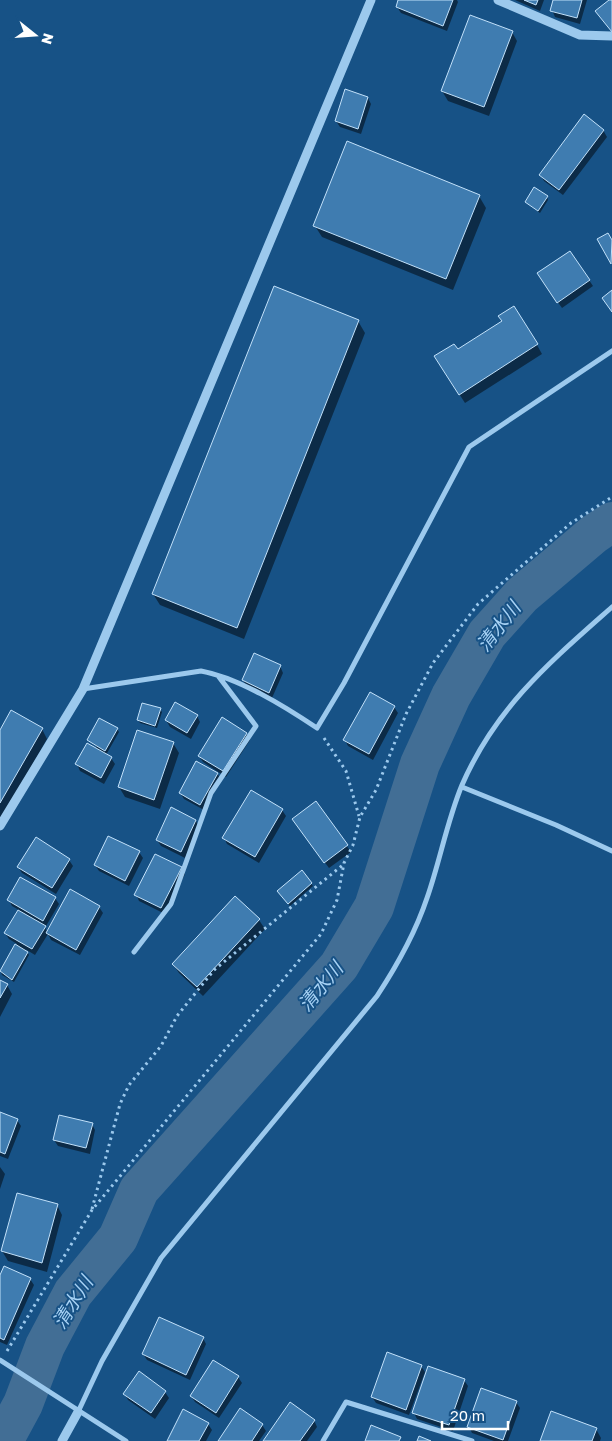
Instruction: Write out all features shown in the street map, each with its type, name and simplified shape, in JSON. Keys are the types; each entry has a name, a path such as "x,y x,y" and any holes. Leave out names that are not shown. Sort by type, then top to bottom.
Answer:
{"street":[{"path":"0,826 84,689 371,0"},
{"path":"498,0 580,35 612,36"},
{"path":"84,689 201,671 218,674 292,711 317,728 344,683 469,447 612,351"},
{"path":"62,1441 102,1361 161,1258 377,996 399,962 427,898 462,787 487,738 514,699 542,669 612,607"},
{"path":"134,952 171,904 211,793 256,726 218,674"},
{"path":"462,787 556,825 612,851"},
{"path":"1,1361 126,1441"},
{"path":"323,1441 346,1402 472,1441"}],"path":[{"path":"1,1361 92,1210 321,934 337,900 344,863 353,845 360,817 376,790 406,714 433,663 478,604 571,523 612,497"},
{"path":"317,728 346,771 360,817"},
{"path":"92,1210 120,1104 129,1085 161,1046 177,1016 214,970 344,863"}],"building":[{"path":"398,0 453,0 443,26 396,7"},
{"path":"524,0 538,0 536,5"},
{"path":"553,0 582,0 577,18 550,11"},
{"path":"609,0 612,0 612,32 595,11"},
{"path":"470,15 513,31 484,107 441,91"},
{"path":"345,89 368,97 358,129 335,121"},
{"path":"584,114 604,130 559,190 539,175"},
{"path":"347,141 480,195 446,279 313,226"},
{"path":"534,187 548,196 538,211 525,202"},
{"path":"608,233 612,240 611,264 597,239"},
{"path":"570,251 590,280 557,303 537,273"},
{"path":"274,286 359,320 237,628 152,594"},
{"path":"612,290 612,312 602,298"},
{"path":"514,306 538,344 459,395 434,356 454,344 458,349 502,321 498,316"},
{"path":"254,653 281,665 269,693 242,680"},
{"path":"370,692 395,706 369,754 343,740"},
{"path":"175,702 198,715 187,733 165,720"},
{"path":"142,703 161,708 155,726 137,720"},
{"path":"11,710 43,728 0,803 0,730"},
{"path":"222,717 247,733 223,771 198,756"},
{"path":"99,718 118,728 105,751 87,740"},
{"path":"137,730 174,742 154,800 118,787"},
{"path":"87,743 112,757 101,778 75,764"},
{"path":"196,761 218,773 200,805 179,793"},
{"path":"251,790 283,809 255,857 222,838"},
{"path":"316,801 348,845 324,863 292,819"},
{"path":"171,807 196,820 181,852 156,840"},
{"path":"108,836 140,851 125,881 94,865"},
{"path":"36,837 70,859 52,888 17,867"},
{"path":"155,854 182,867 161,908 134,895"},
{"path":"302,870 312,883 288,904 277,891"},
{"path":"20,877 56,897 43,921 7,900"},
{"path":"70,889 100,906 76,950 46,933"},
{"path":"235,896 260,919 197,987 172,964"},
{"path":"18,910 46,926 32,949 4,933"},
{"path":"15,944 28,952 12,980 0,971"},
{"path":"0,980 8,984 0,998"},
{"path":"0,1112 18,1119 5,1154 0,1152"},
{"path":"59,1115 93,1123 86,1148 53,1140"},
{"path":"17,1193 58,1204 42,1263 1,1251"},
{"path":"4,1266 31,1278 4,1340 0,1338 0,1275"},
{"path":"159,1317 204,1337 186,1375 142,1354"},
{"path":"387,1352 422,1365 406,1410 371,1397"},
{"path":"213,1360 239,1376 216,1413 190,1396"},
{"path":"428,1366 465,1379 449,1425 412,1413"},
{"path":"139,1371 166,1391 151,1413 123,1394"},
{"path":"481,1388 517,1401 503,1440 467,1427"},
{"path":"290,1402 315,1420 300,1441 263,1441"},
{"path":"240,1408 263,1424 252,1441 218,1441"},
{"path":"183,1409 209,1423 199,1441 167,1441"},
{"path":"551,1411 597,1428 592,1441 540,1441"},
{"path":"371,1425 401,1437 399,1441 365,1441"},
{"path":"419,1436 431,1441 417,1441"}],"waterway":[{"name":"清水川","path":"3,1441 23,1404 45,1346 73,1293 118,1238 139,1190 339,966 374,907 420,764 451,696 487,634 522,595 594,534 612,522"}]}
